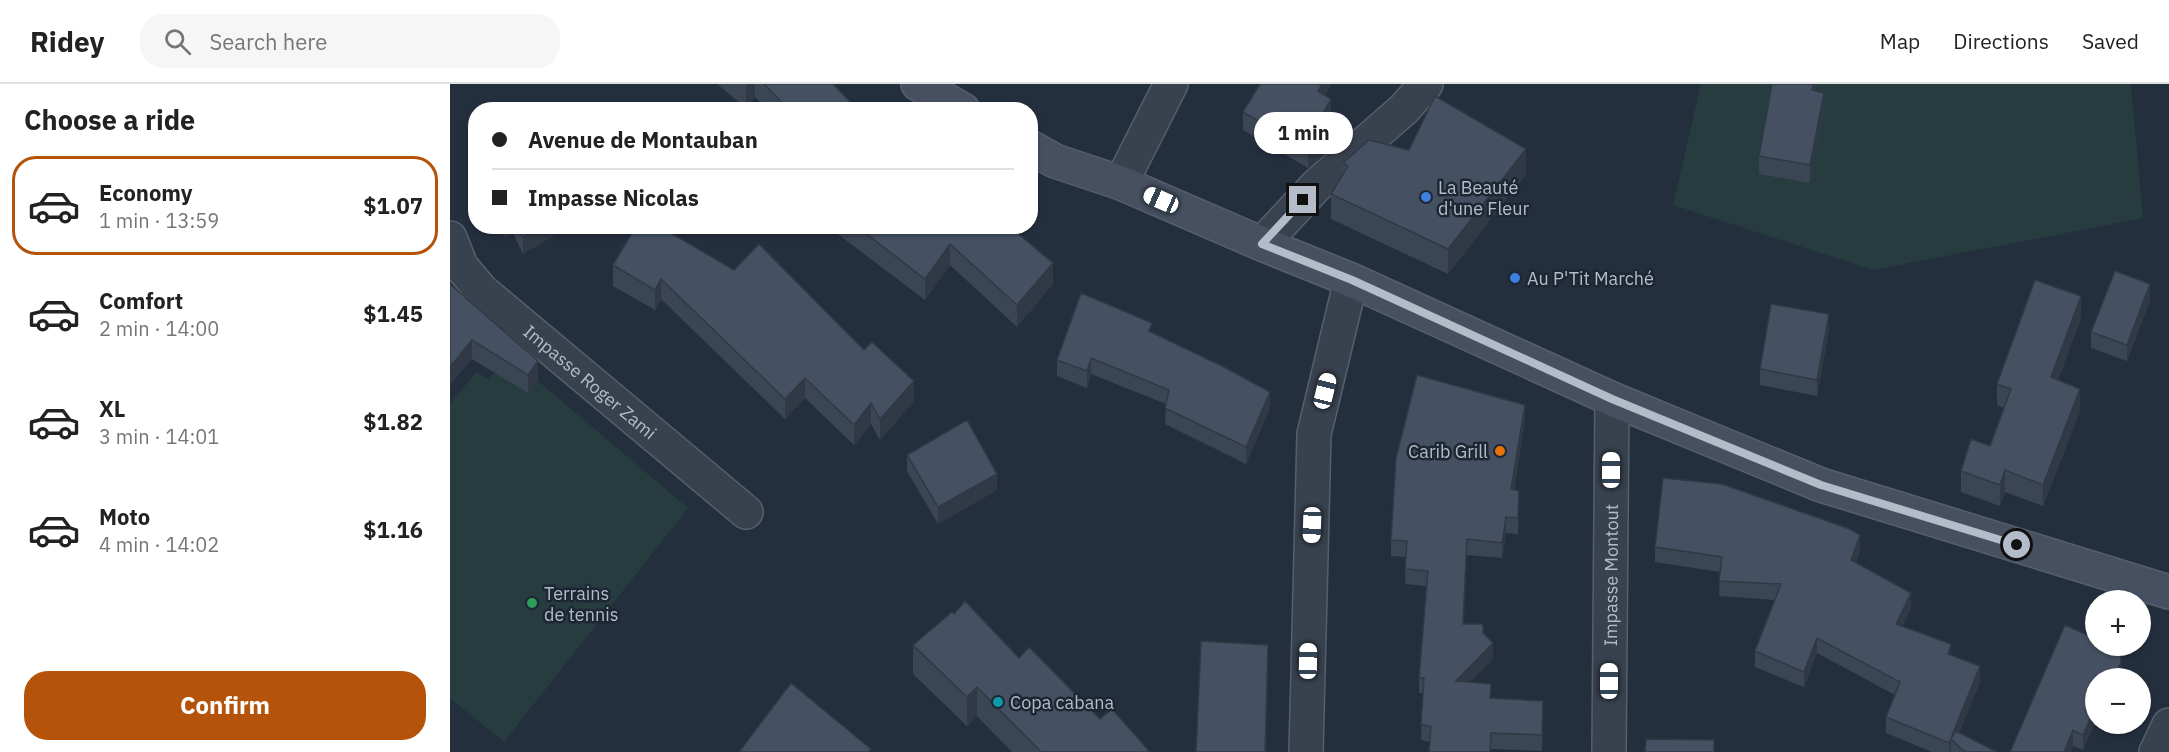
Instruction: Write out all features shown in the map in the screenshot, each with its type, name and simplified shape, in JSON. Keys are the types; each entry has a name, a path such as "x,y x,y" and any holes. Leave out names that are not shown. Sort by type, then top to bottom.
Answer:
{"main road":[{"path":"918,84 949,102"},
{"path":"1038,151 1055,161 1121,183 1352,280 1612,399 1821,485 2169,592"}],"street":[{"path":"1121,183 1171,84"},
{"path":"1262,244 1317,185 1404,109 1426,84"},
{"name":"Impasse Roger Zami","path":"450,238 461,266 482,291 746,513"},
{"path":"1306,752 1314,434 1352,280"},
{"name":"Impasse Montout","path":"1609,752 1612,399"},
{"path":"2156,752 2169,725"}],"green space":[{"path":"1701,84 2131,84 2143,218 1873,270 1673,205"},
{"name":"Terrains de tennis","path":"507,355 688,508 504,742 450,698 450,404 476,372 489,379"}],"building":[{"path":"764,84 833,84 850,102 781,102"},
{"path":"1260,84 1322,84 1318,91 1331,99 1312,132 1325,135 1308,150 1243,112"},
{"path":"1772,84 1813,84 1812,90 1824,93 1810,165 1759,156"},
{"name":"La Beauté d'une Fleur","path":"1435,96 1526,149 1448,249 1331,194 1348,166 1343,163 1369,140 1409,150"},
{"path":"631,234 673,234 734,270 759,244 864,350 872,342 914,381 880,419 871,403 854,425 805,378 785,399 661,279 655,290 613,265"},
{"path":"866,234 1019,234 1053,263 1017,305 950,244 925,279"},
{"path":"2115,271 2150,284 2127,345 2091,332"},
{"path":"2035,280 2081,296 2051,377 2080,389 2043,485 2005,470 2000,485 1961,471 1971,439 1990,446 2011,389 1997,384"},
{"path":"450,284 538,361 528,375 472,340 450,367"},
{"path":"1081,293 1152,323 1149,331 1270,392 1246,447 1165,408 1169,390 1091,358 1087,371 1057,360"},
{"path":"1771,304 1829,314 1817,380 1760,369"},
{"path":"1417,375 1525,405 1511,489 1519,491 1518,518 1506,517 1502,543 1467,539 1463,624 1483,624 1483,633 1493,643 1456,681 1491,684 1490,698 1543,701 1542,735 1491,733 1490,752 1429,752 1431,727 1421,724 1424,678 1419,678 1428,571 1405,569 1407,541 1391,540 1396,458"},
{"path":"967,420 997,474 938,507 907,455"},
{"path":"1663,478 1722,484 1850,529 1860,535 1851,560 1911,593 1896,624 1951,644 1948,654 1980,666 1951,738 1956,731 1997,752 1965,752 1951,739 1949,743 1886,717 1900,682 1817,638 1804,672 1755,651 1781,584 1719,581 1722,557 1655,547"},
{"path":"965,601 1019,658 1029,647 1100,719 1112,709 1150,752 1041,752 977,687 967,697 913,645 952,612 954,614"},
{"path":"2065,625 2085,634 2085,656 2121,656 2118,668 2085,668 2085,731 2083,735 2073,730 2064,752 2010,752"},
{"path":"1201,641 1268,645 1265,752 1196,752"},
{"path":"791,683 871,749 868,752 739,752"},
{"path":"1646,739 1714,740 1714,752 1645,752"}],"place":[{"name":"La Beauté d'une Fleur","path":"1426,197"},
{"name":"Au P'Tit Marché","path":"1515,278"},
{"name":"Carib Grill","path":"1500,451"},
{"name":"Terrains de tennis","path":"532,603"},
{"name":"Copa cabana","path":"998,702"}],"route":[{"path":"1303,200 1262,244 1352,280 1612,399 1821,485 2017,545"}]}
